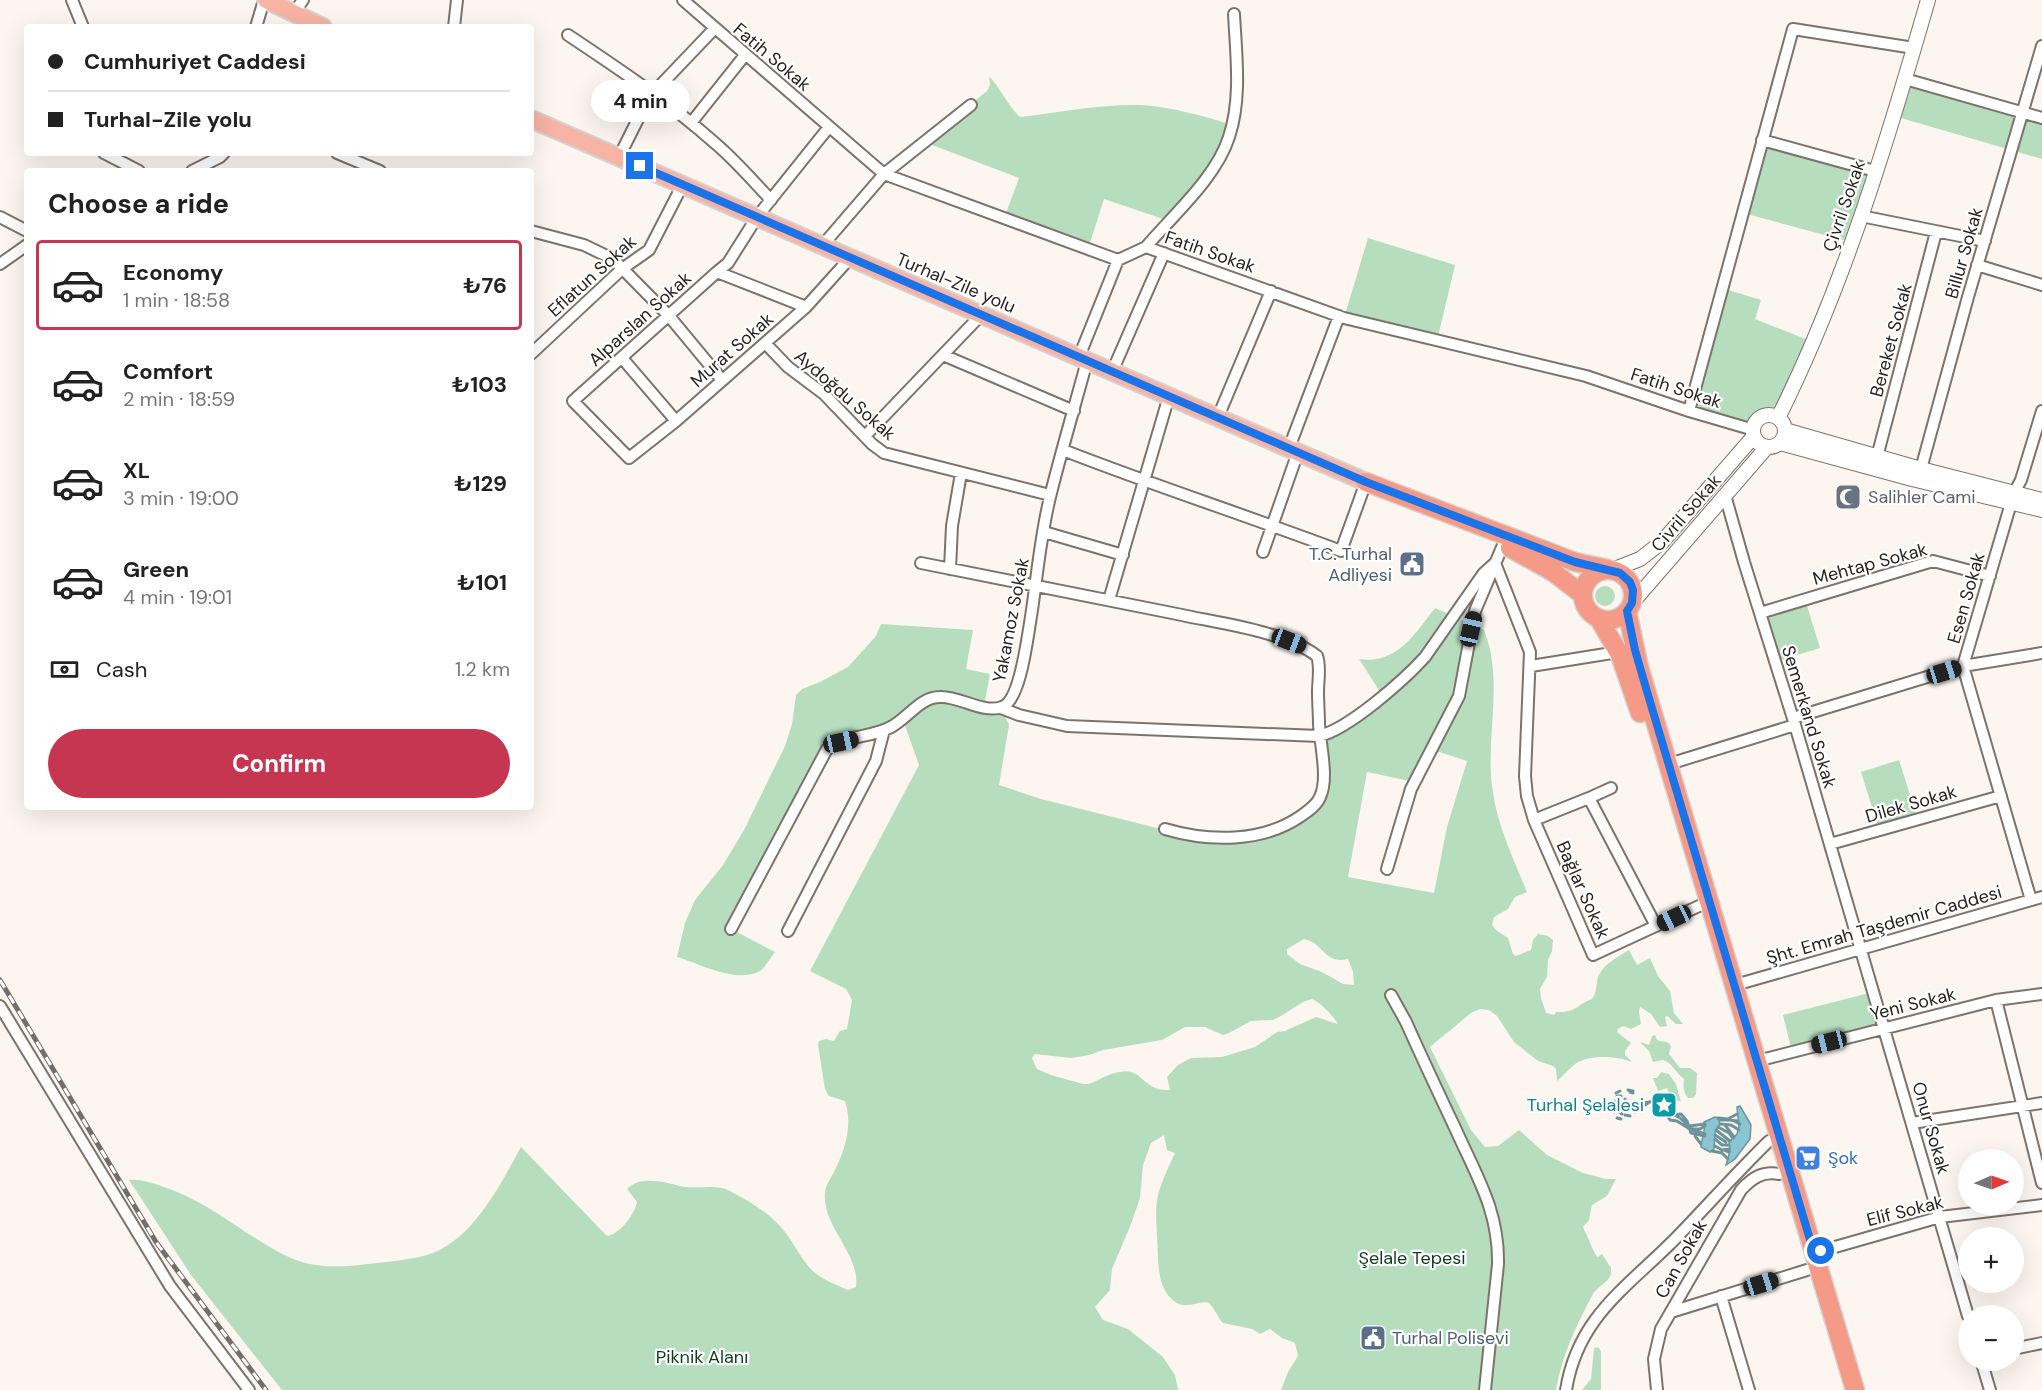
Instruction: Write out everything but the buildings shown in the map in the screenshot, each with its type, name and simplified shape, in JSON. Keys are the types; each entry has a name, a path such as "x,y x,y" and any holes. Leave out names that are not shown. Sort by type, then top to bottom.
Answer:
{"highway":[{"path":"1366,482 1575,562 1620,573 1630,582 1633,595 1629,607 1635,650 1757,1061 1774,1139"},
{"path":"1366,482 1503,545 1553,572 1582,595 1589,611 1599,619 1618,652 1637,703 1784,1171 1814,1253 1855,1390"},
{"path":"1582,595 1586,582 1591,576 1610,570"},
{"path":"1599,619 1612,620 1629,607"},
{"path":"1784,1171 1807,1270 1842,1390"}],"main road":[{"path":"265,0 298,7 319,24"},
{"name":"Turhal-Zile yolu","path":"534,120 1366,482"}],"street":[{"path":"72,0 82,24"},
{"path":"257,24 265,0"},
{"path":"454,24 457,0"},
{"name":"Fatih Sokak","path":"682,0 884,174 1118,260 1146,247 1339,316 1586,376 1754,433"},
{"name":"Çivril Sokak","path":"1777,434 1861,216 1928,0"},
{"path":"1146,247 1204,180 1229,139 1237,98 1234,14"},
{"path":"619,157 653,93 714,29"},
{"path":"1689,411 1792,29 1914,48"},
{"path":"568,34 653,93 691,123 718,146 771,200"},
{"name":"Billur Sokak","path":"1921,469 1977,265 2042,46"},
{"path":"691,123 745,55"},
{"path":"1905,79 2042,118"},
{"path":"822,246 884,174 971,105"},
{"path":"717,272 736,251 757,218 829,127"},
{"path":"1762,140 1875,171"},
{"path":"109,156 129,168"},
{"path":"198,168 221,156"},
{"path":"344,156 373,168"},
{"name":"Eflatun Sokak","path":"534,351 622,269 649,250 683,184"},
{"path":"1861,216 1984,241"},
{"path":"0,217 24,229"},
{"path":"534,232 595,249 613,259 669,316 722,381"},
{"name":"Bereket Sokak","path":"1877,457 1936,232"},
{"path":"0,264 24,248"},
{"path":"1112,372 1164,253"},
{"name":"Murat Sokak","path":"629,458 676,421 806,307 850,258"},
{"name":"Yakamoz Sokak","path":"731,929 827,749 837,743 884,730 902,720 925,700 934,697 952,698 982,706 1001,708 1010,702 1024,658 1050,495 1074,411 1083,359 1118,260"},
{"path":"1977,265 2042,285"},
{"name":"Alparslan Sokak","path":"629,458 573,401 717,272 806,307"},
{"path":"1218,417 1271,291"},
{"path":"865,436 981,315"},
{"path":"1263,552 1293,450 1339,316"},
{"name":"Aydoğdu Sokak","path":"765,343 788,367 824,394 884,453 1050,495"},
{"path":"942,355 1074,411"},
{"path":"622,357 676,421"},
{"path":"1109,600 1169,396"},
{"name":"Esen Sokak","path":"2037,898 2001,796 1963,666 2012,498 2021,480 2042,411"},
{"name":"Civril Sokak","path":"1610,570 1640,559 1662,542 1754,433 1757,421 1771,416 1777,434 1629,607"},
{"path":"1754,433 1760,445 1777,434 1877,457 2012,498 2042,510"},
{"path":"1777,434 1912,479 2012,498 2042,500"},
{"path":"1063,450 1144,482 1341,551 1366,482"},
{"path":"950,569 952,526 961,473"},
{"name":"Semerkand Sokak","path":"1725,495 1861,949"},
{"path":"1044,532 1123,555"},
{"path":"1387,869 1411,789 1459,696 1475,611 1503,545"},
{"name":"Mehtap Sokak","path":"1760,613 1933,561 1990,576"},
{"path":"921,563 1276,636 1314,653 1319,660 1323,773 1321,796 1316,803 1305,814 1289,824 1260,834 1201,838 1165,829"},
{"path":"1001,708 1019,715 1066,726 1320,736 1339,729 1357,717 1414,669 1483,574 1495,563"},
{"name":"Bağlar Sokak","path":"1495,563 1530,648 1525,776 1527,796 1534,820 1593,955 1699,906"},
{"path":"1531,666 1618,652"},
{"path":"1669,764 1963,666 2042,653"},
{"path":"788,932 876,761 884,730"},
{"path":"1534,820 1611,788"},
{"name":"Dilek Sokak","path":"1830,844 2001,796"},
{"path":"1589,798 1656,926"},
{"name":"Şht. Emrah Taşdemir Caddesi","path":"1735,985 2037,898"},
{"name":"Onur Sokak","path":"1861,949 1965,1305"},
{"name":"Yeni Sokak","path":"1757,1061 1996,1000 2042,994"},
{"path":"1390,995 1406,1022 1496,1222 1498,1264 1485,1390"},
{"path":"1996,1000 2042,1183"},
{"path":"0,1006 170,1286 249,1390"},
{"path":"1912,1123 2042,1103"},
{"path":"1566,1390 1574,1355 1590,1325 1602,1309 1664,1250 1743,1165 1774,1139"},
{"path":"1743,1165 1754,1178 1766,1173 1784,1171"},
{"name":"Can Sokak","path":"1657,1390 1654,1374 1656,1343 1661,1329 1736,1197 1754,1178"},
{"name":"Elif Sokak","path":"1814,1253 1940,1217 2042,1205"},
{"path":"1671,1311 1807,1270"},
{"path":"1721,1296 1749,1390"},
{"path":"2024,1346 2042,1342"},
{"path":"1984,1371 1990,1390"}],"green space":[{"path":"989,76 1020,117 1096,107 1141,105 1199,115 1233,125 1218,160 1169,221 1104,199 1088,249 1004,218 1019,178 924,142 987,91 990,85"},
{"path":"1905,79 2042,119 2042,159 1894,116"},
{"path":"1762,140 1875,171 1851,242 1743,213"},
{"path":"1368,238 1455,265 1437,341 1344,318"},
{"path":"1722,288 1761,300 1755,319 1813,342 1774,417 1763,417 1755,425 1689,411"},
{"path":"1605,586 1612,589 1615,596 1612,603 1605,606 1598,603 1595,596 1598,589"},
{"path":"1805,599 1820,648 1775,662 1760,613"},
{"path":"1435,608 1484,630 1490,650 1494,690 1491,752 1493,793 1503,831 1527,892 1515,897 1508,909 1494,917 1492,925 1508,938 1513,954 1516,956 1531,950 1533,940 1538,934 1548,936 1553,940 1547,977 1540,989 1546,1013 1554,1015 1556,1012 1568,1011 1592,999 1604,967 1629,950 1637,965 1650,958 1658,976 1670,991 1674,1013 1683,1024 1676,1024 1667,1016 1665,1017 1667,1026 1660,1027 1651,1014 1640,1007 1641,1024 1631,1029 1623,1026 1617,1032 1631,1043 1625,1055 1632,1062 1611,1057 1595,1057 1575,1064 1557,1081 1556,1069 1538,1061 1514,1042 1497,1016 1489,1010 1480,1009 1471,1013 1430,1047 1471,1130 1485,1147 1498,1146 1519,1130 1547,1155 1583,1173 1616,1179 1607,1196 1592,1205 1589,1220 1583,1227 1595,1254 1598,1257 1602,1254 1611,1268 1611,1274 1593,1294 1570,1341 1556,1390 1281,1390 1298,1356 1295,1343 1282,1338 1270,1329 1260,1334 1252,1329 1223,1323 1210,1304 1203,1302 1180,1304 1175,1302 1164,1289 1158,1263 1156,1205 1162,1182 1175,1153 1167,1150 1164,1135 1151,1143 1143,1165 1140,1198 1112,1269 1110,1290 1095,1307 1103,1320 1128,1329 1163,1357 1175,1375 1178,1390 282,1390 191,1275 129,1180 155,1184 180,1193 261,1242 298,1261 320,1266 355,1265 398,1261 427,1255 458,1238 483,1210 521,1147 607,1236 621,1228 633,1212 637,1202 627,1189 638,1182 652,1181 686,1187 718,1187 743,1198 774,1220 805,1262 819,1276 848,1290 856,1287 856,1275 847,1251 829,1217 825,1193 844,1146 848,1128 847,1110 845,1101 829,1096 825,1089 818,1045 819,1041 826,1039 834,1041 840,1031 847,1029 852,1000 846,989 810,971 919,765 903,720 833,745 731,929 775,952 764,967 751,974 730,974 677,957 685,923 695,900 723,865 744,830 785,746 792,724 796,695 802,689 848,667 876,636 881,624 973,630 966,669 990,674 984,707 1001,708 1009,725 999,785 1041,799 1185,835 1274,831 1321,796 1319,736 1382,695 1359,659 1372,660 1384,657 1403,646","holes":["1430,749 1467,761 1447,827 1434,893 1348,877 1367,772 1414,782","1304,939 1316,944 1334,959 1348,959 1353,972 1354,985 1343,984 1322,972 1300,964 1287,954 1287,949","1312,999 1338,1024 1316,1017 1285,1031 1277,1032 1255,1047 1222,1057 1191,1058 1178,1065 1167,1077 1170,1090 1154,1087 1134,1073 1127,1071 1083,1084 1037,1069 1032,1058 1035,1054 1071,1058 1089,1055 1103,1050 1162,1040 1185,1027 1205,1027 1223,1035 1251,1021 1273,1020"]},
{"path":"1899,760 1918,820 1879,830 1861,772"},
{"path":"1873,992 1884,1029 1792,1052 1783,1015"},
{"path":"1655,1035 1657,1040 1671,1046 1669,1054 1680,1068 1690,1068 1697,1073 1696,1094 1693,1098 1686,1096 1684,1079 1672,1066 1663,1060 1653,1062 1649,1051 1641,1043 1649,1045 1652,1036"},
{"path":"1661,1072 1669,1074 1676,1084 1681,1102 1671,1097 1667,1088 1658,1091 1653,1078 1657,1078"},
{"path":"1598,1347 1601,1351 1601,1390 1582,1390 1591,1379 1594,1348"}],"water":[{"path":"1740,1106 1751,1125 1750,1139 1735,1159 1726,1165 1730,1151 1729,1142 1737,1134 1739,1127 1737,1107"},
{"path":"1718,1118 1720,1124 1715,1133 1714,1149 1710,1152 1701,1147 1704,1122"}],"waterway":[{"path":"1628,1090 1633,1091"},
{"path":"1616,1093 1620,1091"},
{"path":"1641,1100 1644,1103 1660,1100 1667,1115 1681,1114 1687,1121 1691,1133 1705,1136"},
{"path":"1615,1101 1625,1105"},
{"path":"1635,1112 1648,1103"},
{"path":"1613,1105 1616,1110"},
{"path":"1611,1107 1614,1112"},
{"path":"1620,1108 1624,1111"},
{"path":"1667,1111 1680,1118 1692,1129 1705,1126"},
{"path":"1718,1118 1728,1119 1737,1114"},
{"path":"1625,1115 1630,1116"},
{"path":"1667,1115 1670,1120 1677,1121 1688,1128"},
{"path":"1617,1118 1621,1119"},
{"path":"1720,1120 1730,1120"},
{"path":"1729,1120 1738,1121"},
{"path":"1734,1121 1740,1124"},
{"path":"1689,1126 1705,1124"},
{"path":"1720,1124 1731,1125 1739,1130"},
{"path":"1725,1125 1734,1137"},
{"path":"1718,1127 1733,1138"},
{"path":"1693,1130 1705,1134"},
{"path":"1716,1130 1730,1141"},
{"path":"1715,1135 1726,1142"},
{"path":"1695,1136 1701,1144"},
{"path":"1715,1139 1722,1145 1729,1145"},
{"path":"1715,1146 1722,1150 1729,1149"},
{"path":"1724,1150 1729,1152"},
{"path":"1712,1151 1722,1153 1728,1159"}],"railway":[{"path":"0,980 156,1242 266,1390"}],"place":[{"name":"Salihler Cami","path":"1848,497"},
{"name":"T.C. Turhal Adliyesi","path":"1412,564"},
{"name":"Turhal Şelalesi","path":"1664,1105"},
{"name":"Şok","path":"1808,1158"},
{"name":"Turhal Polisevi","path":"1373,1338"}],"route":[{"path":"640,166 1366,482 1575,562 1616,571 1624,575 1633,590 1632,603 1627,611 1630,631 1646,688 1814,1253 1821,1251"}],"park label":[{"name":"Şelale Tepesi","path":"1412,1258"},
{"name":"Piknik Alanı","path":"702,1357"}]}
